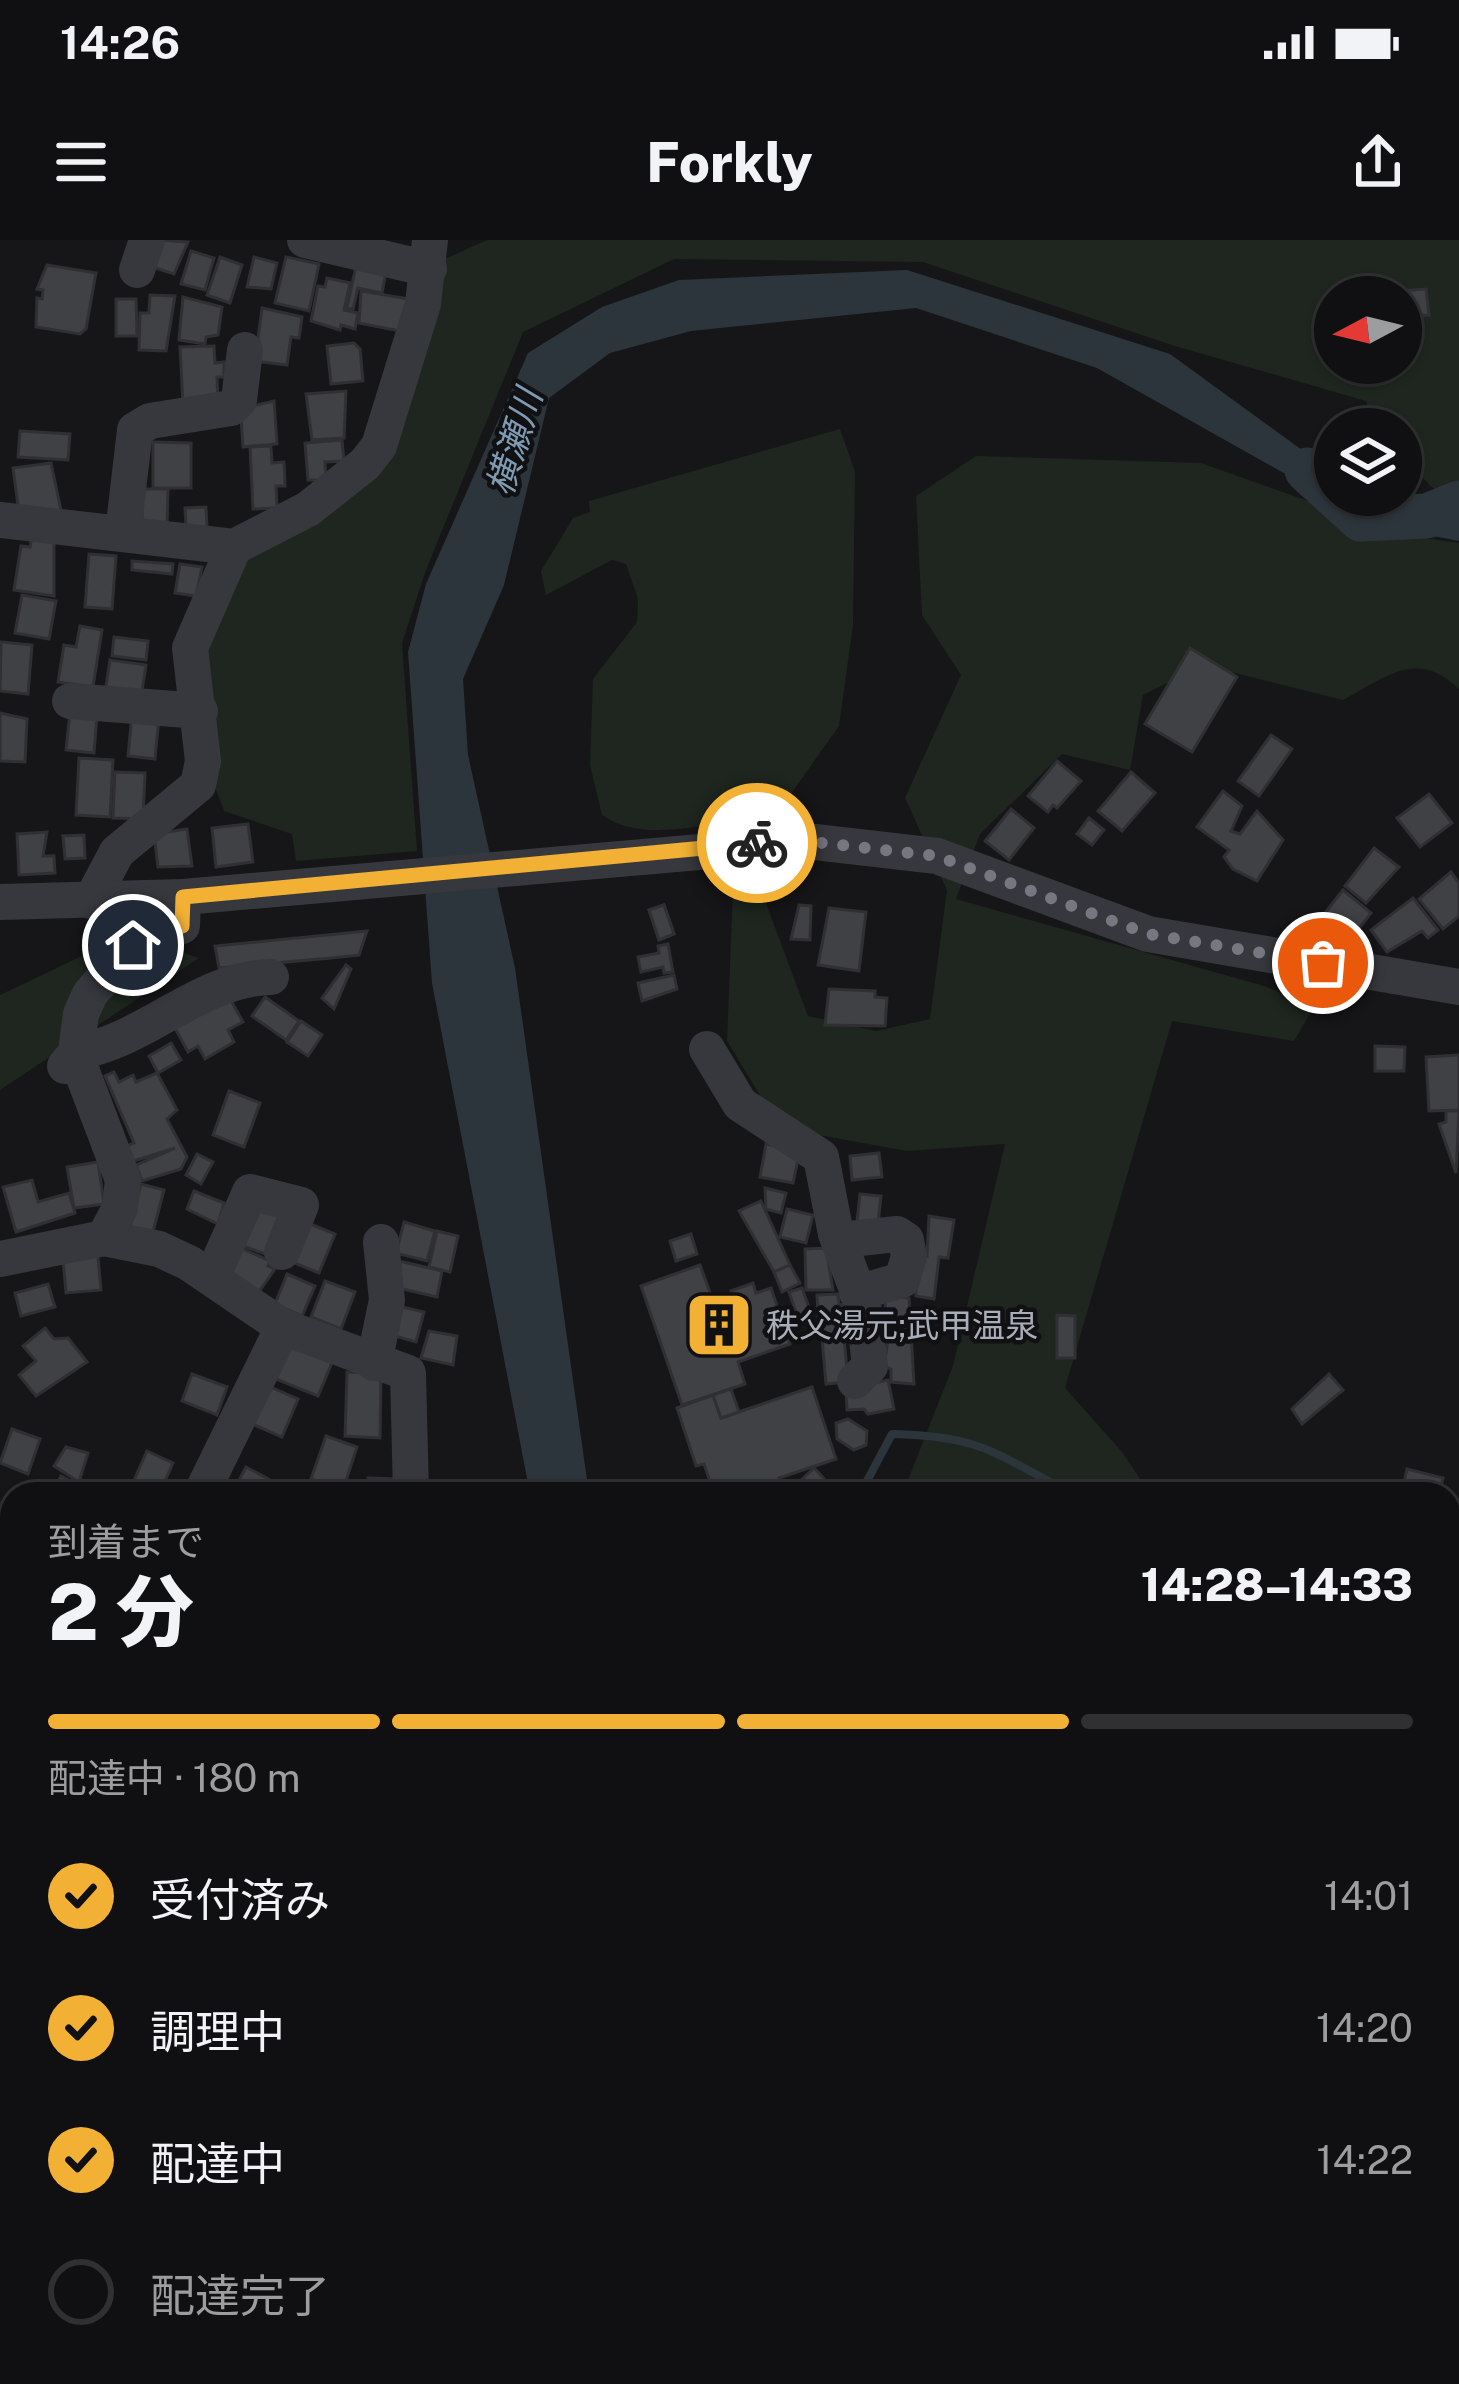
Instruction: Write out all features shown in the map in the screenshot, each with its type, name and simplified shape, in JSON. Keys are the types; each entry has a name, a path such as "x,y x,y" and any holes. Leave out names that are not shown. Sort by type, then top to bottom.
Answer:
{"street":[{"path":"0,520 234,547 308,509 379,446 411,353 429,254 305,240"},
{"path":"123,533 135,430 150,421 231,408 239,400 245,350"},
{"path":"92,901 117,852 198,785 203,761 190,648 234,547"},
{"path":"70,701 200,711"},
{"path":"0,902 183,897 814,842 937,856 1148,934 1459,987"},
{"path":"104,1238 119,1208 123,1180 77,1052 78,1028 90,994 133,945 182,926 183,897"},
{"path":"72,1118 60,1077 77,1052 104,1047 145,1029 221,984 271,977"},
{"path":"707,1048 740,1104 821,1157 857,1293 870,1366 855,1381"},
{"path":"212,1277 250,1192 301,1205 282,1252"},
{"path":"840,1240 896,1234 905,1240 909,1256 902,1280 857,1293"},
{"path":"0,1258 104,1238 159,1249 212,1277 283,1327 408,1373 410,1482"},
{"path":"374,1363 387,1300 381,1242"},
{"path":"207,1482 283,1327"}],"shaded area":[{"path":"487,240 1459,240 1459,513 1422,477 1422,408 1368,408 1366,401 1175,346 923,262 674,259 523,332 426,570 402,643 417,851 296,861 292,834 224,811 211,777 203,641 224,585 257,546 371,481 445,259"},
{"path":"840,429 855,472 853,625 839,726 788,798 760,887 808,1016 876,1031 930,1019 947,890 905,798 961,675 922,615 916,496 976,456 1201,463 1314,503 1314,516 1350,516 1403,535 1459,543 1459,689 1444,677 1415,668 1401,670 1343,700 1203,665 1143,695 1130,770 1062,754 980,834 956,899 1264,986 1314,1007 1294,1041 1172,1021 1065,1388 1123,1453 1142,1482 907,1482 953,1366 1005,1144 907,1151 780,1128 727,1041 734,865 726,824 646,830 602,815 590,765 593,679 637,622 638,599 626,564 612,560 546,595 541,571 573,518 590,512 589,501"},
{"path":"126,935 199,958 0,1090 0,995"}],"water":[{"path":"907,270 1170,354 1314,459 1314,490 1097,368 916,308 691,331 610,353 549,398 504,585 463,679 468,755 515,968 587,1482 528,1482 432,983 408,652 426,584 528,353 602,307 679,280"},
{"path":"1459,488 1459,541 1376,525 1360,516 1422,516 1422,499"}],"building":[{"path":"157,240 188,242 174,274 149,266"},
{"path":"191,251 214,258 205,290 181,284"},
{"path":"220,257 242,265 230,303 207,295"},
{"path":"254,257 277,263 271,289 247,287"},
{"path":"286,257 319,264 309,311 275,303"},
{"path":"47,265 96,273 86,329 80,334 36,327 37,298 42,299 43,290 37,289"},
{"path":"356,266 386,272 382,293 358,288 353,309 347,308"},
{"path":"327,278 350,283 344,310 358,313 355,329 341,325 340,330 311,321 318,286 325,287"},
{"path":"1422,289 1426,289 1429,315 1422,316"},
{"path":"361,291 409,299 400,331 359,323"},
{"path":"150,295 175,296 166,351 139,350 140,313 149,313"},
{"path":"183,297 222,307 218,335 206,337 205,344 179,340"},
{"path":"116,299 136,299 137,336 116,336"},
{"path":"262,308 302,317 299,338 291,337 287,365 255,361"},
{"path":"354,343 360,349 363,381 331,384 327,346"},
{"path":"214,346 215,363 224,362 224,377 217,377 218,403 183,404 180,347"},
{"path":"346,391 344,438 312,440 306,394"},
{"path":"274,401 277,444 243,447 241,417 252,406"},
{"path":"20,431 70,434 68,460 18,457"},
{"path":"342,440 344,461 325,462 326,480 308,480 305,443"},
{"path":"153,442 191,443 191,488 153,488"},
{"path":"271,446 272,463 284,462 285,486 276,486 277,508 253,509 250,447"},
{"path":"51,463 62,515 19,513 13,468"},
{"path":"142,489 168,489 167,529 142,529"},
{"path":"206,507 207,527 186,527 185,508"},
{"path":"32,536 54,539 54,596 14,590 21,546 30,547"},
{"path":"89,554 116,556 112,609 85,607"},
{"path":"132,561 173,564 172,574 132,570"},
{"path":"180,564 202,567 196,596 175,593"},
{"path":"22,595 56,601 49,639 15,633"},
{"path":"80,626 102,630 93,687 58,682 64,645 76,647"},
{"path":"114,637 148,641 146,660 112,656"},
{"path":"1,642 32,645 28,694 0,691"},
{"path":"1190,648 1237,677 1192,752 1145,724"},
{"path":"110,660 146,665 140,704 104,699"},
{"path":"70,712 97,715 94,753 66,750"},
{"path":"0,713 27,719 25,762 0,761"},
{"path":"132,714 159,717 155,759 128,756"},
{"path":"1271,735 1292,749 1259,796 1238,781"},
{"path":"79,758 113,760 110,817 76,815"},
{"path":"1057,761 1081,781 1048,812 1028,796"},
{"path":"115,772 145,773 143,819 113,818"},
{"path":"1131,772 1155,793 1122,831 1098,811"},
{"path":"1223,791 1242,806 1231,831 1240,834 1257,811 1283,840 1257,881 1233,869 1224,857 1229,850 1197,827"},
{"path":"1429,794 1452,823 1420,847 1397,818"},
{"path":"1011,809 1034,828 1009,860 985,841"},
{"path":"1089,818 1104,830 1092,845 1077,834"},
{"path":"248,824 253,862 216,867 212,828"},
{"path":"187,829 192,866 158,867 154,834"},
{"path":"47,832 43,856 54,856 55,873 19,875 17,834"},
{"path":"84,835 85,858 65,859 63,836"},
{"path":"1374,848 1399,867 1366,903 1345,886"},
{"path":"1451,872 1459,883 1459,916 1443,929 1419,899"},
{"path":"1343,890 1371,913 1347,944 1321,918"},
{"path":"1413,898 1438,930 1428,938 1422,931 1387,952 1371,930"},
{"path":"664,905 674,934 659,940 649,910"},
{"path":"664,905 674,934 659,940 649,910"},
{"path":"799,905 811,906 810,940 791,939"},
{"path":"829,908 866,912 859,971 818,965"},
{"path":"367,931 359,955 331,958 219,968 215,946"},
{"path":"668,944 673,972 664,973 663,967 641,972 638,957 659,953 658,946"},
{"path":"346,965 351,969 334,1009 322,998"},
{"path":"674,975 677,989 642,1001 638,983"},
{"path":"829,989 875,991 875,997 887,998 885,1026 825,1025"},
{"path":"229,997 243,1022 228,1030 234,1042 205,1059 198,1046 188,1052 175,1028"},
{"path":"265,997 299,1021 286,1040 252,1016"},
{"path":"301,1021 322,1035 308,1056 287,1042"},
{"path":"171,1043 181,1060 158,1073 149,1056"},
{"path":"1375,1046 1405,1047 1404,1071 1375,1071"},
{"path":"1459,1055 1459,1110 1429,1111 1426,1057"},
{"path":"114,1072 119,1082 133,1075 136,1082 157,1073 177,1110 167,1119 187,1157 181,1169 142,1181 136,1165 175,1148 134,1161 127,1146 134,1143 105,1076"},
{"path":"229,1091 260,1103 244,1147 213,1135"},
{"path":"1446,1111 1459,1111 1456,1173 1439,1124 1446,1122"},
{"path":"766,1144 800,1150 793,1183 760,1177"},
{"path":"879,1153 882,1177 852,1180 850,1156"},
{"path":"197,1154 213,1162 201,1184 186,1175"},
{"path":"98,1162 104,1204 74,1208 67,1167"},
{"path":"32,1180 38,1202 69,1193 75,1213 16,1232 3,1187"},
{"path":"141,1184 164,1190 152,1236 129,1230"},
{"path":"765,1188 786,1193 781,1213 766,1209"},
{"path":"194,1191 224,1203 218,1224 187,1209"},
{"path":"860,1194 881,1196 878,1224 857,1222"},
{"path":"252,1201 287,1213 268,1255 235,1243"},
{"path":"761,1201 790,1265 774,1272 739,1211"},
{"path":"787,1209 813,1215 806,1243 780,1237"},
{"path":"929,1216 954,1220 948,1258 939,1257 934,1299 916,1296 916,1254 927,1256"},
{"path":"404,1222 435,1231 427,1261 396,1253"},
{"path":"308,1223 335,1234 319,1273 292,1262"},
{"path":"437,1231 458,1236 450,1272 429,1267"},
{"path":"691,1234 697,1254 676,1261 670,1241"},
{"path":"97,1245 101,1290 66,1293 62,1248"},
{"path":"234,1245 270,1261 268,1266 275,1269 256,1296 219,1280"},
{"path":"826,1248 833,1290 806,1290 805,1249"},
{"path":"399,1261 442,1271 437,1297 394,1287"},
{"name":"秩父湯元;武甲温泉","path":"700,1265 715,1306 734,1300 731,1291 753,1283 756,1293 771,1288 790,1344 738,1362 745,1384 682,1405 641,1286"},
{"path":"790,1265 800,1283 782,1292 774,1272"},
{"path":"287,1274 315,1286 302,1316 275,1304"},
{"path":"325,1281 355,1292 341,1329 311,1317"},
{"path":"48,1284 55,1307 21,1316 15,1293"},
{"path":"802,1288 811,1313 798,1318 789,1292"},
{"path":"838,1294 839,1305 849,1304 851,1326 845,1327 846,1334 819,1336 817,1295"},
{"path":"886,1296 909,1298 914,1384 891,1382 891,1369 884,1366 890,1327 884,1326"},
{"path":"394,1305 424,1312 416,1342 388,1334"},
{"path":"1057,1315 1075,1316 1075,1358 1057,1358"},
{"path":"45,1328 54,1339 68,1338 87,1362 36,1396 19,1375 36,1361 23,1346"},
{"path":"429,1331 457,1336 453,1365 421,1358"},
{"path":"844,1337 848,1382 826,1384 822,1338"},
{"path":"286,1341 333,1360 318,1396 271,1377"},
{"path":"347,1372 381,1373 380,1438 345,1436"},
{"path":"192,1374 227,1387 217,1415 182,1401"},
{"path":"1329,1374 1343,1390 1302,1424 1292,1409"},
{"path":"888,1380 894,1409 868,1414 864,1409 847,1410 846,1389"},
{"path":"266,1385 298,1399 282,1437 250,1423"},
{"path":"812,1387 836,1459 779,1478 781,1482 710,1482 704,1464 696,1466 677,1408 713,1395 721,1418"},
{"path":"731,1389 739,1412 721,1418 713,1395"},
{"path":"848,1419 867,1431 866,1445 854,1450 837,1439 836,1423"},
{"path":"12,1429 40,1439 28,1474 0,1463"},
{"path":"326,1436 357,1447 346,1482 311,1479"},
{"path":"66,1447 88,1453 79,1482 54,1466"},
{"path":"147,1451 173,1463 164,1482 133,1482"},
{"path":"246,1467 274,1482 238,1482"},
{"path":"814,1468 827,1482 799,1482"},
{"path":"1407,1469 1443,1478 1442,1482 1404,1482"},
{"path":"368,1478 400,1479 400,1482 368,1482"}],"waterway":[{"name":"横瀬川","path":"1307,470 1361,519 1427,516 1459,503"},
{"path":"866,1482 892,1434 970,1444 1051,1482"}],"way so far":[{"path":"757,843 856,845 937,856 1148,934 1323,963"}],"place":[{"name":"秩父湯元;武甲温泉","path":"719,1325"}],"route":[{"path":"133,945 147,935 182,926 183,897 757,843"}]}
